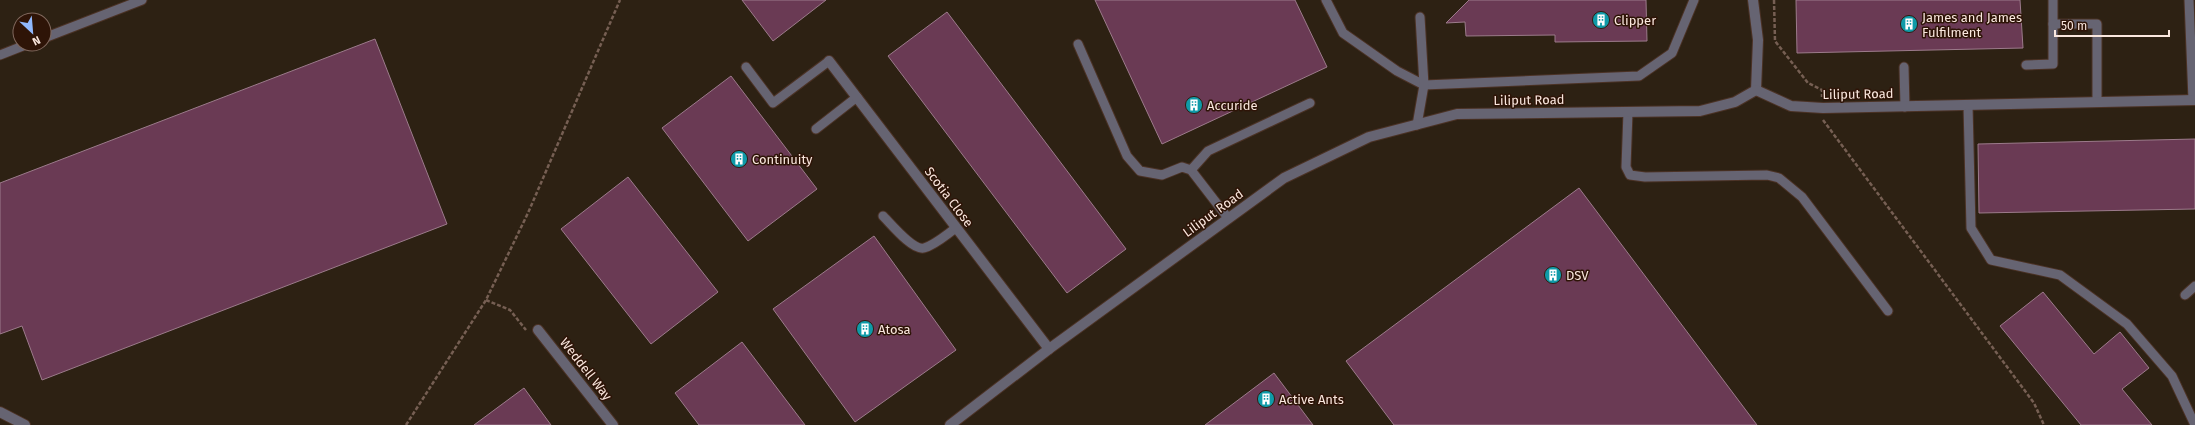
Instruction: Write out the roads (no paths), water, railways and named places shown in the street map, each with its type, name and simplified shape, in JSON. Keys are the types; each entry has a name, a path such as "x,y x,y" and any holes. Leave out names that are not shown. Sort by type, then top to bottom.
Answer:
{"street":[{"path":"1753,0 1758,40 1756,90"},
{"name":"Scotia Close","path":"829,61 1049,349"},
{"name":"Liliput Road","path":"950,425 1049,349 1284,178 1369,137 1416,126 1457,114 1700,111 1734,102 1756,90 1791,106 1823,108 2194,100"},
{"name":"Weddell Way","path":"538,330 613,425"},
{"path":"0,412 25,425"}],"lane":[{"path":"52,35 142,0"},
{"path":"1326,0 1343,33 1397,71 1424,85 1640,76 1672,53 1694,0"},
{"path":"2026,64 2054,64 2053,0"},
{"path":"2188,0 2194,100"},
{"path":"1416,126 1424,85 1420,17"},
{"path":"2053,24 2097,24 2097,102"},
{"path":"1078,44 1119,142 1127,156 1140,171 1162,175 1182,167 1191,170 1228,218"},
{"path":"0,55 12,50"},
{"path":"746,67 773,103 829,61"},
{"path":"1904,68 1905,107"},
{"path":"816,129 857,97"},
{"path":"1191,170 1208,151 1310,103"},
{"path":"1968,105 1971,228 1991,260 2060,275 2127,324 2172,376 2194,425"},
{"path":"1628,112 1626,167 1630,175 1645,177 1767,175 1779,178 1802,197 1888,311"},
{"path":"883,216 910,243 919,248 928,246 956,228"},
{"path":"2185,295 2195,286"}],"place":[{"name":"Clipper","path":"1601,20"},
{"name":"James and James Fulfilment","path":"1909,24"},
{"name":"Accuride","path":"1194,105"},
{"name":"Continuity","path":"739,159"},
{"name":"DSV","path":"1553,275"},
{"name":"Atosa","path":"865,329"},
{"name":"Active Ants","path":"1266,399"}]}
